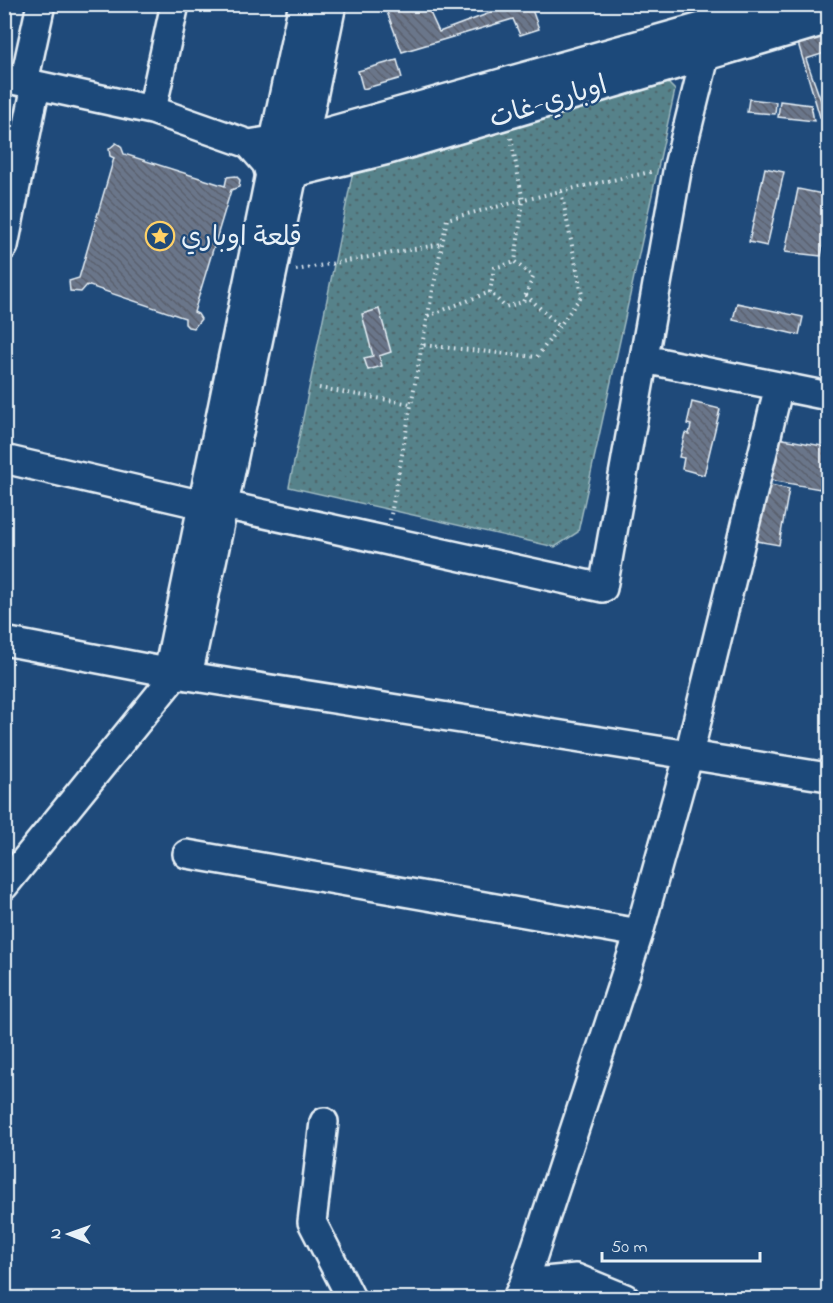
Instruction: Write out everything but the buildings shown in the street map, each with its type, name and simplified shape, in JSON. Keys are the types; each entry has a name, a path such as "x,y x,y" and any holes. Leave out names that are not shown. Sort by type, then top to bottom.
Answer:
{"highway":[{"path":"279,153 306,4"},
{"path":"279,153 329,4"},
{"name":"اوباري-غات","path":"279,153 793,4"},
{"name":"اوباري-غات","path":"279,153 388,147 506,113 709,29 828,17"}],"street":[{"path":"4,246 22,82 41,4"},
{"path":"152,110 175,4"},
{"path":"4,459 603,588 678,166 709,29"},
{"path":"22,82 152,110 279,153"},
{"path":"213,505 272,274 279,153"},
{"path":"4,886 178,674 213,505 279,153"},
{"path":"644,359 828,396"},
{"path":"521,1291 639,933 688,754 779,386"},
{"path":"4,641 178,674 828,777"},
{"path":"187,854 639,933"},
{"path":"324,1122 312,1222 351,1299"},
{"path":"521,1291 576,1278 625,1299"}],"path":[{"path":"506,113 523,201 515,262"},
{"path":"387,541 427,316 447,219 561,190 678,166"},
{"path":"422,345 537,357 582,295 561,190"},
{"path":"272,274 442,244"},
{"path":"490,291 494,268 515,262"},
{"path":"490,291 505,307 523,302 532,277 515,262"},
{"path":"427,316 490,291"},
{"path":"526,295 559,326"},
{"path":"319,388 411,404"}],"green space":[{"path":"661,76 675,90 578,532 555,547 289,487 354,166"}],"place":[{"name":"قلعة اوباري","path":"160,236"}]}
